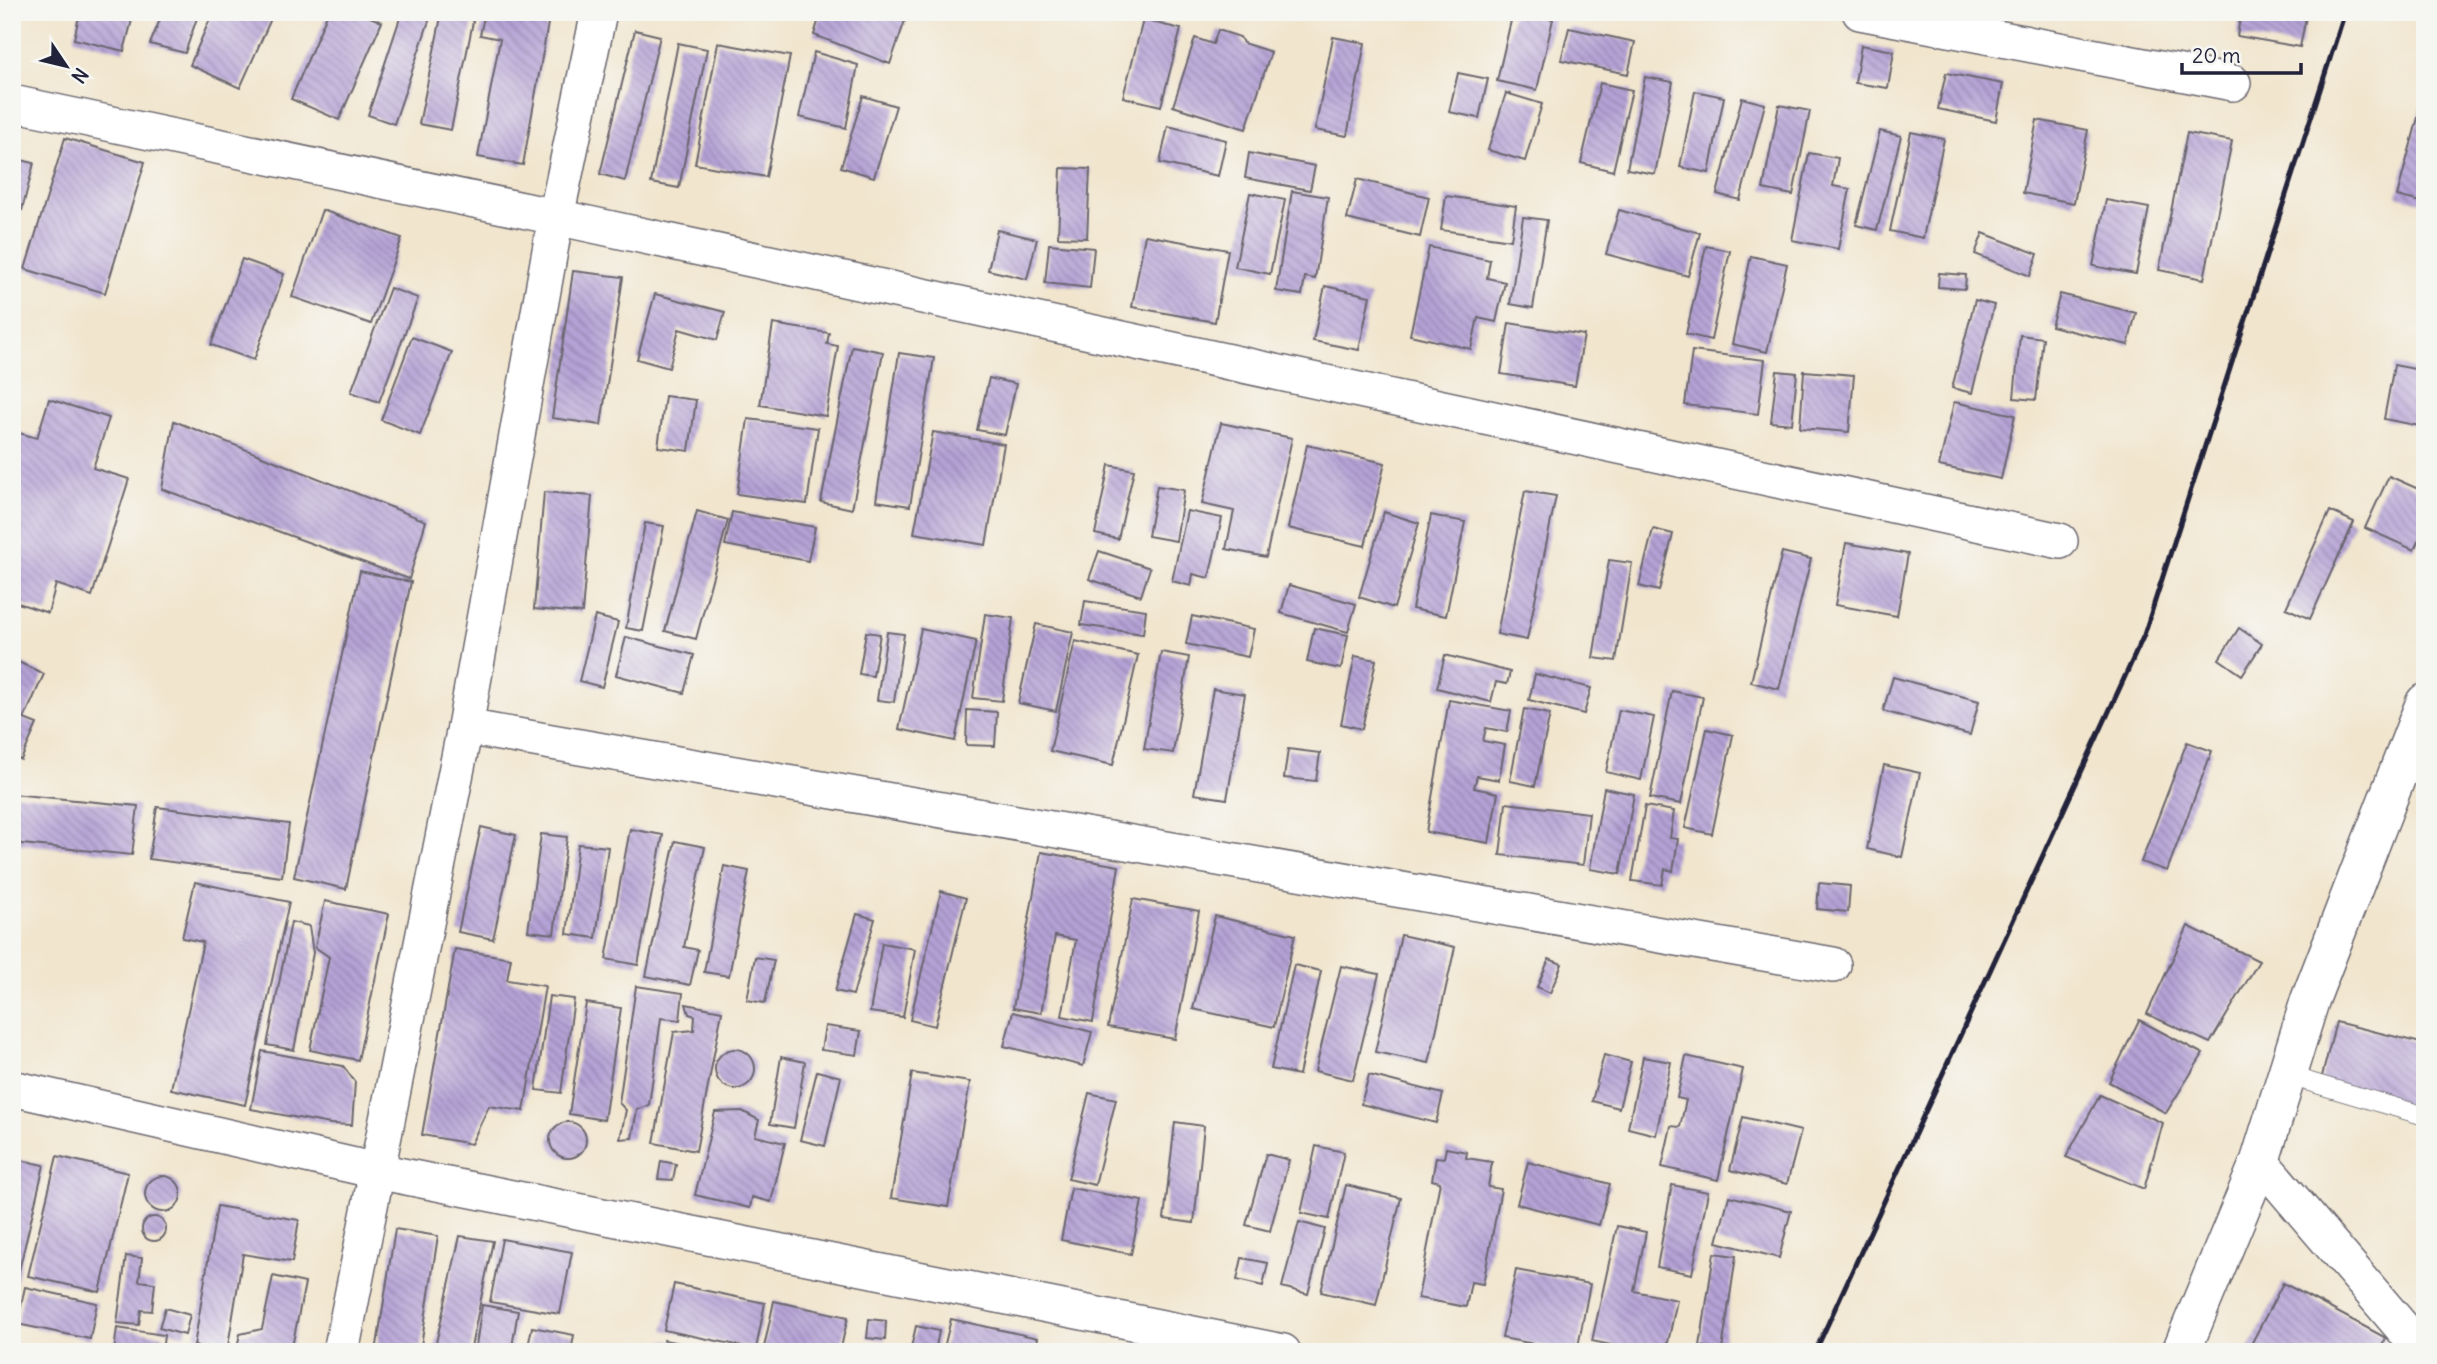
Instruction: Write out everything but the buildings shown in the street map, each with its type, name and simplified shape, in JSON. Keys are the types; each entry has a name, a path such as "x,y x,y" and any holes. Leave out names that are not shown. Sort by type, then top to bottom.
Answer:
{"street":[{"path":"341,1352 464,727 556,217 599,12"},
{"path":"1860,12 2233,83"},
{"path":"12,103 556,217 2060,541"},
{"path":"2181,1352 2260,1161 2310,1000 2425,703"},
{"path":"464,727 1833,965"},
{"path":"12,1088 377,1171 1283,1352"},
{"path":"2260,1161 2423,1352"}],"lane":[{"path":"2286,1075 2425,1116"}],"railway":[{"path":"1815,1352 2144,635 2345,12"}]}
